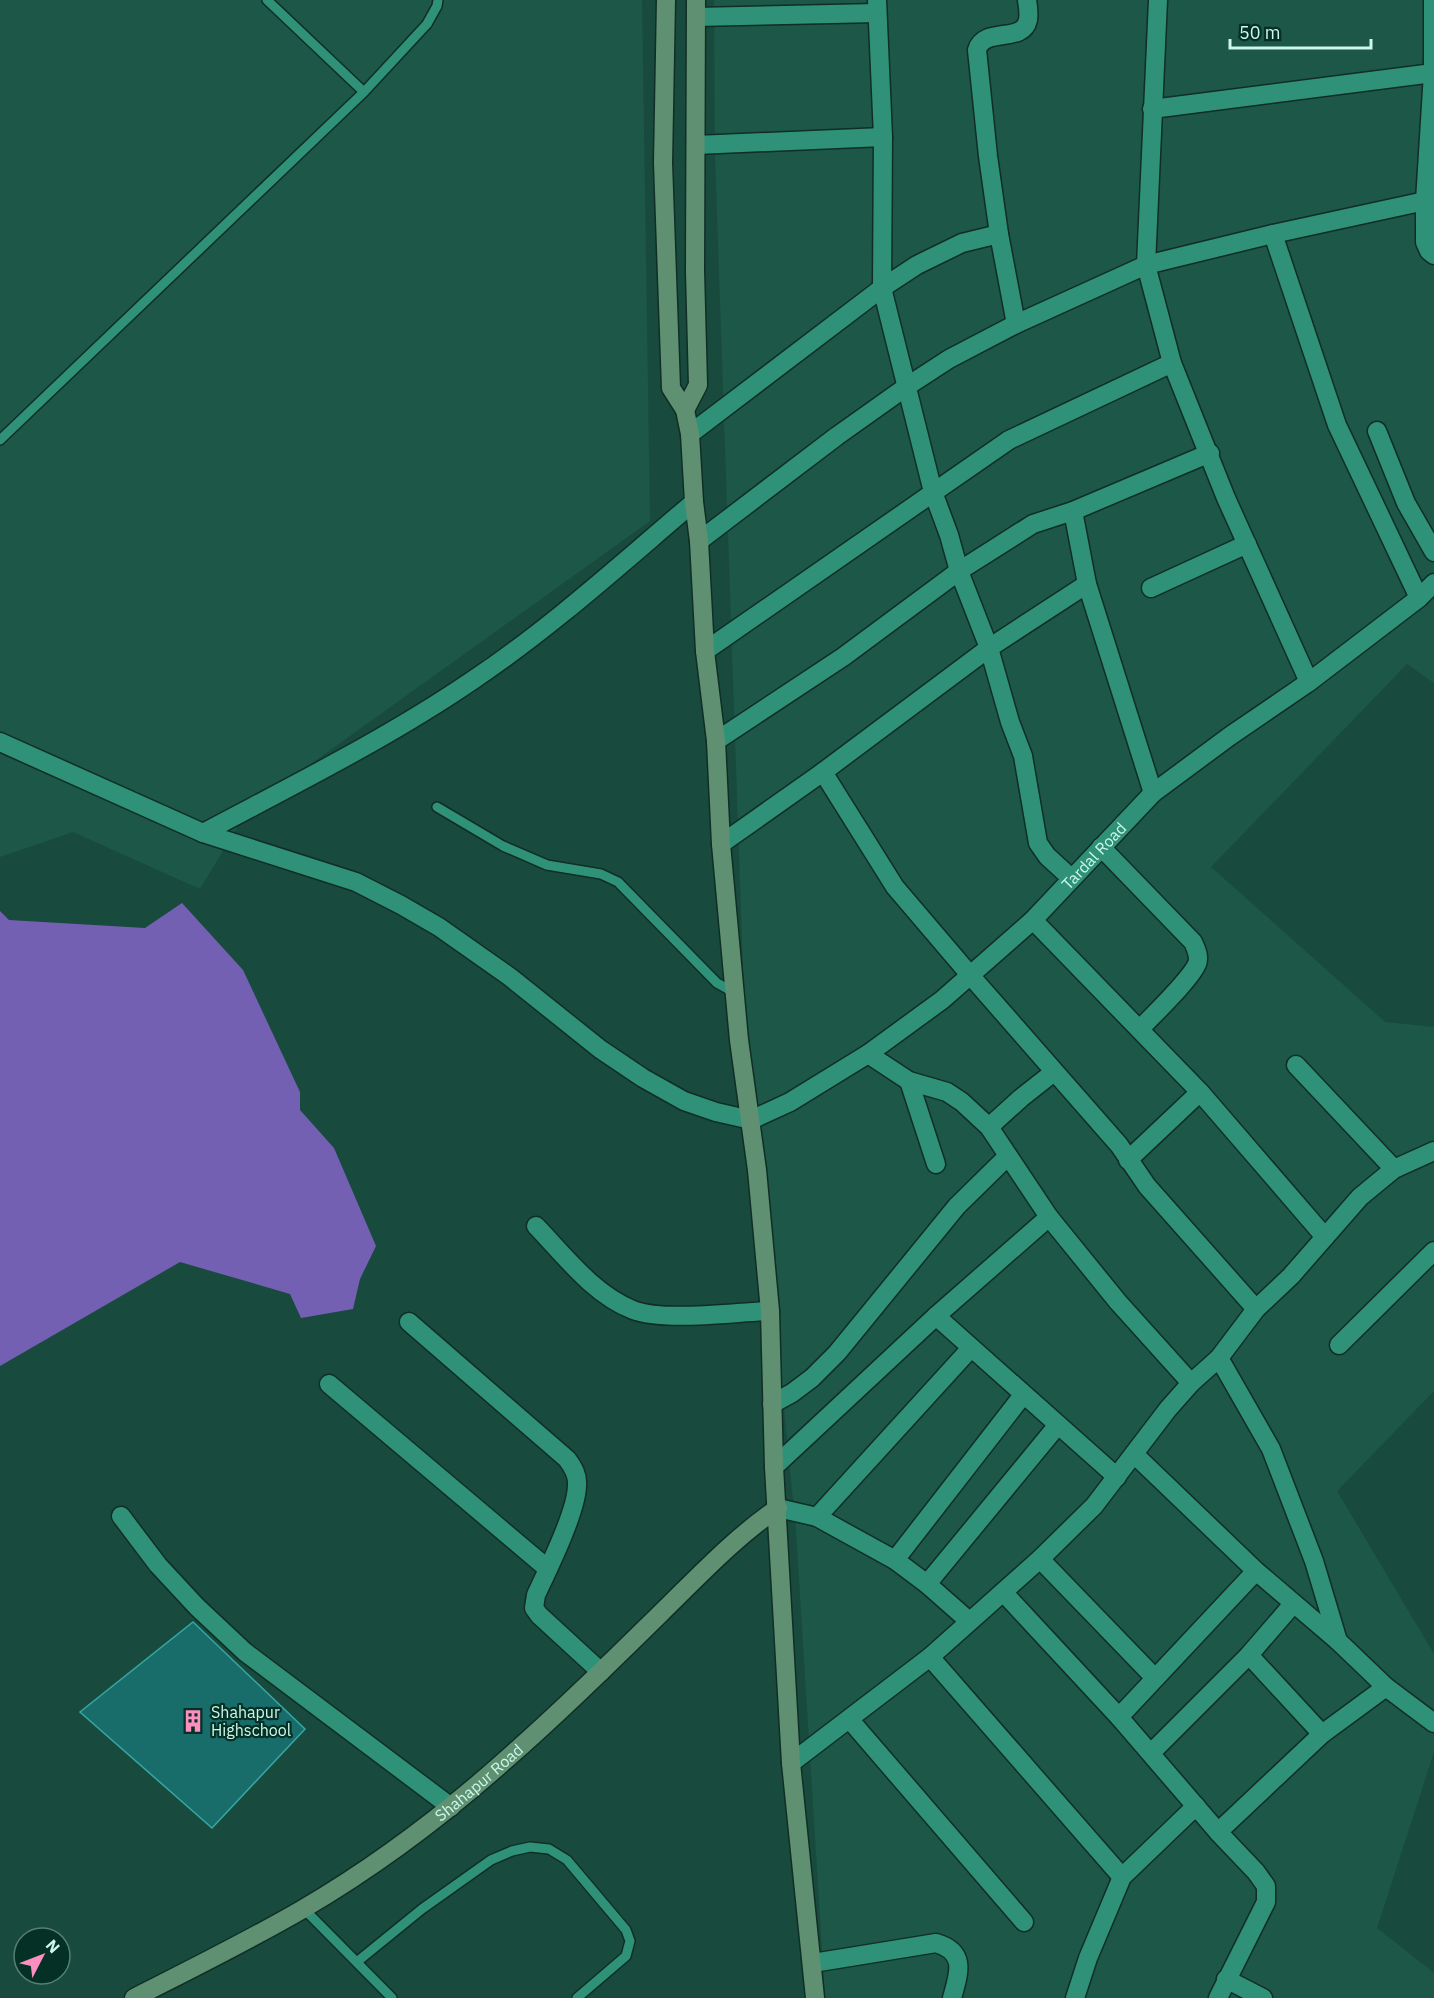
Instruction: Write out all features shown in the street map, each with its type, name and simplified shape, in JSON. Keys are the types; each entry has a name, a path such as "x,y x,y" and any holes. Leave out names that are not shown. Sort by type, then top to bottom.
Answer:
{"main road":[{"path":"666,0 663,163 670,388 685,410 690,434 705,651 716,741 722,844 739,1040 751,1120 770,1311 774,1467 792,1763 815,1998"},
{"path":"685,410 698,385 695,271 696,9"},
{"name":"Shahapur Road","path":"134,1998 304,1908 374,1863 451,1807 601,1672 742,1534 778,1508"}],"street":[{"path":"1016,324 999,234 977,50 979,43 986,38 1016,33 1023,28 1028,22 1027,0"},
{"path":"1158,0 1146,265 1172,363 1210,453 1226,498 1309,682"},
{"path":"1433,0 1433,73 1425,201 1425,242 1429,252 1434,255"},
{"path":"696,9 877,6 883,138 882,288 933,492 959,571 989,648 1010,722 1023,756 1038,843 1047,856 1071,878"},
{"path":"1152,109 1433,73"},
{"path":"696,146 883,138"},
{"path":"699,541 837,436 906,387 949,359 1016,324 1146,265 1273,234 1425,201"},
{"path":"690,434 882,288 917,265 962,243 999,234"},
{"path":"1273,234 1337,425 1419,598"},
{"path":"705,651 1010,440 1172,363"},
{"path":"1377,431 1406,503 1434,552"},
{"path":"716,741 843,657 959,571 1034,524 1073,511 1210,453"},
{"path":"203,833 370,744 474,680 558,618 694,502"},
{"path":"1073,511 1087,584 1153,793"},
{"path":"1151,588 1247,544"},
{"path":"722,844 989,648 1087,584"},
{"name":"Tardal Road","path":"751,1120 790,1102 868,1054 942,1000 1033,920 1153,793 1230,736 1309,682 1434,584"},
{"path":"0,742 203,833 356,882 439,927 510,977 600,1049 644,1078 684,1101 716,1112 751,1120"},
{"path":"823,772 895,887 1119,1145 1147,1186 1256,1309"},
{"path":"1101,847 1193,942 1198,953 1197,963 1189,974 1140,1029"},
{"path":"1033,920 1200,1092 1325,1237"},
{"path":"868,1054 909,1081 947,1092 962,1102 989,1127 1049,1217 1118,1302 1191,1383"},
{"path":"1296,1065 1394,1169"},
{"path":"989,1127 1054,1072"},
{"path":"909,1081 936,1164"},
{"path":"1128,1160 1200,1092"},
{"path":"792,1763 930,1657 1040,1559 1094,1506 1168,1409 1191,1383 1219,1358 1256,1309 1291,1276 1360,1197 1394,1169 1434,1151"},
{"path":"772,1404 812,1378 837,1353 957,1206 1008,1155"},
{"path":"774,1467 936,1316 1049,1217"},
{"path":"536,1226 585,1277 610,1298 634,1311 666,1316 770,1311"},
{"path":"1339,1345 1434,1251"},
{"path":"936,1316 1117,1477"},
{"path":"409,1322 567,1459 574,1468 578,1483 575,1501 536,1595 534,1608 601,1672"},
{"path":"817,1517 971,1348"},
{"path":"1219,1358 1270,1449 1314,1561 1338,1641"},
{"path":"329,1384 548,1569"},
{"path":"895,1560 1023,1395"},
{"path":"927,1584 1057,1426"},
{"path":"1134,1454 1256,1571 1338,1641 1386,1687 1434,1723"},
{"path":"778,1508 817,1517 895,1560 927,1584 969,1621"},
{"path":"121,1516 166,1573 197,1607 245,1652 451,1807"},
{"path":"1040,1559 1155,1678"},
{"path":"1119,1717 1256,1571"},
{"path":"1003,1592 1119,1717 1266,1886 1266,1902 1218,1998"},
{"path":"1151,1753 1249,1655 1293,1604"},
{"path":"1249,1655 1322,1734"},
{"path":"930,1657 1122,1877"},
{"path":"1218,1832 1322,1734 1386,1687"},
{"path":"850,1720 1024,1922"},
{"path":"1075,1998 1088,1958 1122,1877 1196,1806"},
{"path":"813,1963 936,1943 949,1947 958,1960 958,1977 952,1998"},
{"path":"1226,1979 1263,1998"}],"lane":[{"path":"267,0 364,92"},
{"path":"0,440 364,92 427,24 438,0"},
{"path":"437,807 512,850 547,865 601,874 618,882 717,982 736,993"},
{"path":"358,1961 422,1909 491,1860 512,1851 530,1847 549,1849 567,1860 626,1930 630,1941 626,1956 578,1998"},
{"path":"304,1908 392,1998"}],"shaded area":[{"path":"0,0 642,0 650,521 248,809 200,889 73,832 0,857"},
{"path":"714,0 1434,0 1434,683 1407,664 1211,867 1385,1022 1434,1027 1434,1391 1337,1491 1434,1654 1434,1752 1377,1928 1434,1973 1434,1998 825,1998 796,1531 744,1000 715,155"},
{"path":"182,903 243,970 300,1092 300,1110 334,1148 376,1246 360,1279 353,1309 301,1318 290,1294 180,1262 0,1366 0,911 9,920 145,928"}],"building":[{"name":"Shahapur Highschool","path":"193,1622 305,1729 212,1828 80,1712"}],"place":[{"name":"Shahapur Highschool","path":"193,1721"}]}
